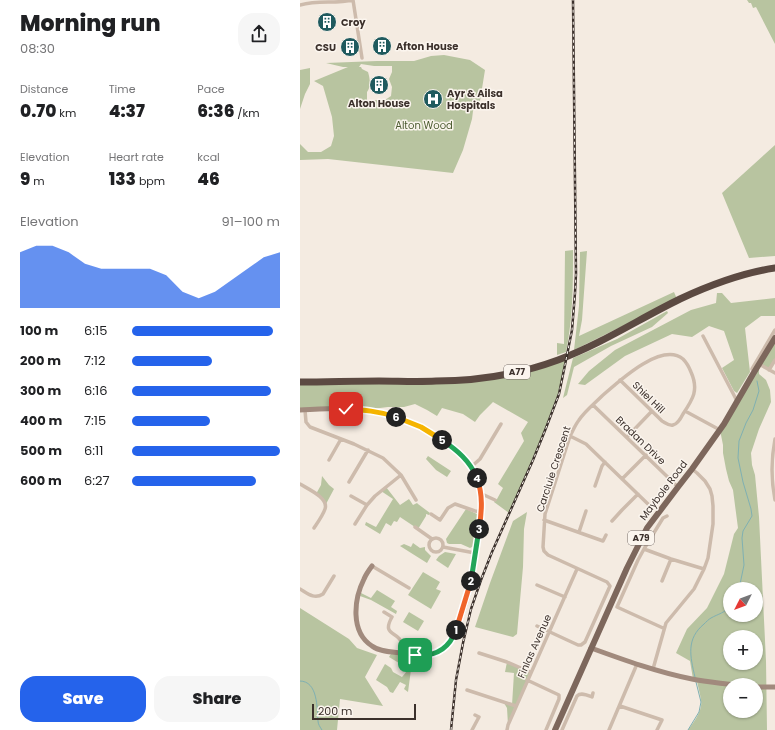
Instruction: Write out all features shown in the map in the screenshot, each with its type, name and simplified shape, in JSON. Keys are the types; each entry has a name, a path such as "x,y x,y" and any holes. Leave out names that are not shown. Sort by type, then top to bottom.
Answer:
{"highway":[{"name":"A77","path":"300,382 437,382 466,380 513,373 558,360 601,342 681,299 716,284 775,268"}],"main road":[{"name":"Maybole Road","path":"554,730 627,568 647,528 720,430 775,338"}],"street":[{"path":"300,5 312,2 346,2 353,0 362,58"},
{"path":"755,370 752,368 775,330"},
{"path":"703,336 737,402"},
{"name":"Carcluie Crescent","path":"577,569 548,555 544,551 543,547 544,520 570,436 579,419 593,404 620,380 642,365 669,354 676,355 683,359 687,364 694,380 694,394 685,411"},
{"path":"769,370 775,360"},
{"path":"759,364 775,374"},
{"name":"Shiel Hill","path":"620,380 668,425 672,425 679,421 685,411"},
{"name":"Bradan Drive","path":"593,404 678,486"},
{"path":"409,588 372,566 364,577 358,593 356,618 358,629 364,640 380,650 417,655 434,654 442,650 450,643 459,623 472,580 482,512 482,494 477,476 471,466 459,452 439,438 421,427 388,414 364,410 302,410 306,422 310,427 368,450 383,458 401,475 416,500"},
{"path":"627,437 652,411"},
{"path":"685,411 720,430"},
{"path":"471,466 480,458 501,424"},
{"path":"570,436 586,444 649,505"},
{"path":"329,460 341,439"},
{"path":"775,439 772,476 775,500"},
{"path":"348,482 368,450"},
{"path":"622,479 646,455"},
{"path":"594,486 605,462"},
{"path":"653,669 663,628 694,589 708,558 713,524 712,496 705,481 692,469"},
{"path":"355,524 367,505 375,496 401,475"},
{"path":"300,484 321,497 326,504 326,508 314,528"},
{"path":"482,494 494,500"},
{"path":"612,521 638,494"},
{"path":"351,496 367,505"},
{"path":"431,514 440,520 448,508 454,504 482,512"},
{"path":"579,532 586,512"},
{"path":"663,628 617,607 644,549 663,518 667,516"},
{"path":"544,520 603,541 606,535"},
{"path":"415,527 432,539 440,539 443,542 443,547 439,552 431,550 429,544 432,539"},
{"path":"443,547 476,553"},
{"path":"644,549 704,569"},
{"path":"662,580 671,559"},
{"path":"537,626 578,645 585,642 610,586 609,584 577,569"},
{"name":"Finlas Avenue","path":"507,730 530,672 577,569"},
{"path":"300,588 312,596 320,596 323,594 334,576"},
{"path":"537,585 565,597"},
{"path":"384,612 392,618 388,624 388,628 392,634 400,640 402,646 401,653"},
{"path":"591,648 653,669 695,680 723,684"},
{"path":"479,653 507,662 530,672"},
{"path":"609,730 638,664"},
{"path":"527,680 559,695 559,699 546,730"},
{"path":"763,687 775,687"},
{"path":"466,690 516,706"},
{"path":"562,730 577,696 582,694 592,697 593,693"},
{"path":"620,706 662,720 657,730"},
{"path":"472,730 479,717 475,715"}],"green space":[{"path":"747,0 775,0 775,44 756,7 753,8 751,3"},
{"name":"Alton Wood","path":"444,55 470,60 485,70 480,101 473,111 463,150 453,173 328,159 300,160 300,144 308,152 321,152 331,146 334,136 332,117 323,86 314,81 348,67 326,63 414,61 431,56","holes":["361,64 392,66 392,72 389,79 392,87 391,96 385,100 367,100 367,92 370,85 369,77 368,72 359,67"]},
{"path":"310,68 310,84 300,109 300,70"},
{"path":"775,145 775,256 749,258 722,193"},
{"path":"573,250 570,327 566,352 557,355 557,343 564,344 565,251"},
{"path":"587,251 582,320 579,336 674,292 677,299 574,350 579,306 580,252"},
{"path":"717,293 722,293 731,303 775,298 775,316 761,316 745,328 750,372 737,393 734,391 722,368 734,360 724,331 709,326 692,337 672,334 625,356 585,385 578,384 589,371 615,350 691,310 716,303"},
{"path":"667,311 668,313 652,327 611,346 574,367 567,395 563,398 573,358 617,339"},
{"path":"775,338 775,360 769,370 759,365"},
{"path":"566,360 559,394 554,408 509,513 494,502 503,488 498,484 524,441 521,433 528,422 493,402 475,422 463,414 442,408 437,416 415,404 404,407 364,410 300,410 300,382 466,380"},
{"path":"759,365 759,374 766,380 770,390 771,402 759,429 751,453 755,475 759,517 762,582 723,582 723,622 763,622 763,599 767,730 688,730 698,716 701,708 697,681 708,682 693,679 690,661 676,653 687,629 707,608 724,574 734,534 738,528 733,490 729,481 720,430"},
{"path":"428,456 451,471 447,477 436,470 426,459"},
{"path":"322,476 334,489 326,504 316,494 321,485"},
{"path":"386,487 400,505 409,499 413,505 417,503 430,513 429,515 426,514 418,529 400,517 397,522 394,521 391,526 386,523 380,534 365,525 366,522 376,527 393,499 381,491"},
{"path":"466,509 477,514 479,518 474,546 470,548 461,544 449,544 447,543 446,539"},
{"path":"527,512 524,529 523,567 517,634 513,637 475,627 513,521"},
{"path":"413,543 420,548 425,547 425,550 431,556 427,563 400,546 404,544 411,547"},
{"path":"445,552 456,554 448,568 436,560"},
{"path":"423,572 440,582 436,589 441,591 431,609 408,595"},
{"path":"377,590 395,601 391,607 397,611 396,614 371,600 360,596 361,593 371,598"},
{"path":"300,608 349,639 357,648 377,655 365,677 383,706 340,699 337,730 300,730"},
{"path":"409,612 424,621 418,631 403,622"},
{"path":"392,652 429,654 432,662 417,660 412,662 408,692 404,689 406,685 400,682 393,693 376,680 385,664 391,668 393,672 402,677 407,671 398,665 399,663 389,657"},
{"path":"507,662 530,672 508,725 507,708 504,703 512,705 514,673 505,672"}],"waterway":[{"path":"740,582 744,565 742,538 743,531 752,516 738,458 739,441 753,410 759,391 757,381"},
{"path":"695,677 691,655 694,636 708,620 723,612"},
{"path":"300,681 306,682 313,690 317,703 318,722 322,730"},
{"path":"688,730 699,712 701,702 696,682"}],"railway":[{"path":"451,730 456,680 471,609 492,552 533,460 559,394 572,330 576,274 573,0"}],"place":[{"name":"Croy","path":"327,22"},
{"name":"Afton House","path":"382,46"},
{"name":"CSU","path":"350,47"},
{"name":"Alton House","path":"379,85"},
{"name":"Ayr & Ailsa Hospitals","path":"433,99"}],"route":[{"path":"346,409 388,414 421,427 459,452 477,476 482,498 481,517 472,580 459,623 450,643 442,650 430,654 415,655"}]}
